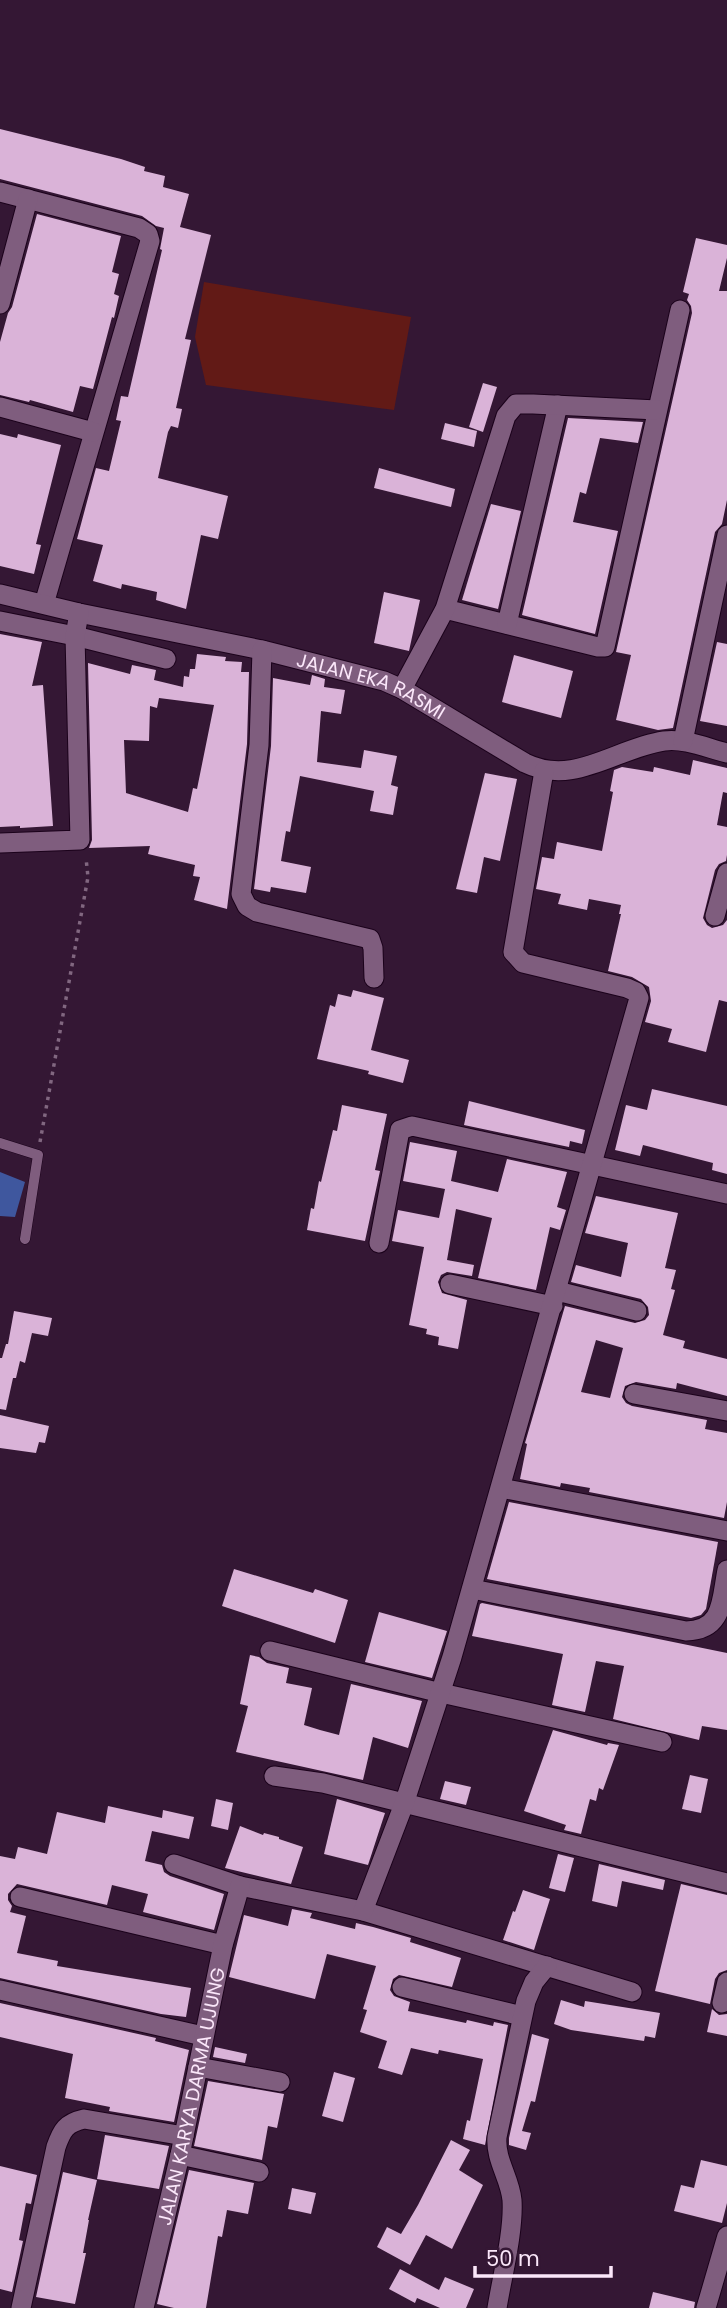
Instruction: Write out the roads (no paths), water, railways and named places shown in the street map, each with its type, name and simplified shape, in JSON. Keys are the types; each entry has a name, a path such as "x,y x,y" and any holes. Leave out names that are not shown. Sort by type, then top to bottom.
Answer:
{"street":[{"path":"0,192 139,228 149,237 44,604"},
{"path":"0,304 28,199"},
{"path":"445,609 598,647 604,646 680,310"},
{"path":"402,689 445,609 506,415 516,404 657,410"},
{"path":"507,624 558,405"},
{"path":"0,407 93,432"},
{"path":"682,741 727,535"},
{"name":"JALAN EKA RASMI","path":"0,594 262,650 384,681 544,771 579,770 644,745 664,741 682,741 727,753"},
{"path":"0,843 80,840 75,636 79,613"},
{"path":"0,621 75,636 166,659"},
{"path":"262,650 259,745 241,894 247,906 257,912 370,939 374,978"},
{"path":"363,1911 404,1804 441,1693 639,999 636,992 627,988 523,963 513,952 544,771"},
{"path":"715,916 727,873"},
{"path":"379,1243 400,1130 412,1126 727,1194"},
{"path":"450,1284 637,1311"},
{"path":"634,1394 727,1411"},
{"path":"501,1488 727,1531"},
{"path":"472,1589 686,1631 709,1626 715,1618 727,1570"},
{"path":"270,1650 441,1693 662,1742"},
{"path":"274,1776 323,1783 727,1883"},
{"path":"174,1864 240,1886 363,1911 632,1992"},
{"name":"JALAN KARYA DARMA UJUNG","path":"144,2308 182,2146 223,1945 240,1886"},
{"path":"20,1897 223,1945"},
{"path":"497,2308 512,2205 508,2184 498,2158 497,2137 522,2015 534,1982 547,1966"},
{"path":"722,2003 727,1982"},
{"path":"402,1987 522,2015"},
{"path":"0,1990 203,2036"},
{"path":"198,2067 280,2082"},
{"path":"21,2308 56,2147 62,2130 70,2122 84,2119 182,2146 259,2172"},
{"path":"706,2308 727,2236"}],"lane":[{"path":"0,1143 38,1155 25,1239"}],"water":[{"path":"0,1172 25,1182 15,1217 0,1216"}]}
